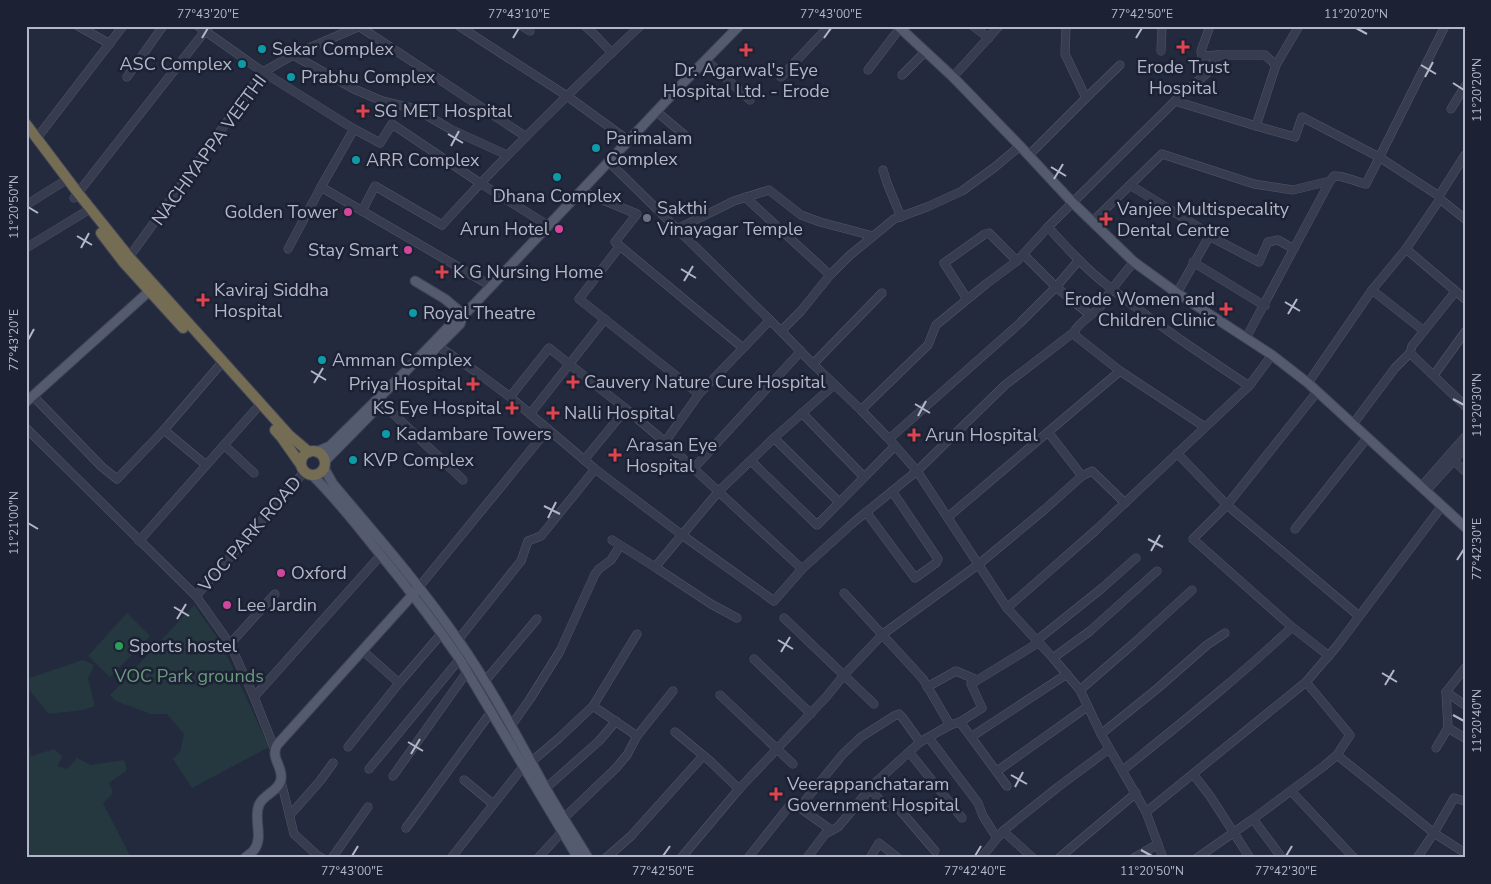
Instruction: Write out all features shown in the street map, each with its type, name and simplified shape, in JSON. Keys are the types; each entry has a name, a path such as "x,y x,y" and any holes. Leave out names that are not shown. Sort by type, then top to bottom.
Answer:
{"highway":[{"path":"26,124 85,212 256,409 282,438 306,471 318,474 324,465 322,456 289,435 152,289"},
{"path":"26,133 63,182 127,260"},
{"path":"306,471 303,456 313,452"}],"main road":[{"path":"588,858 546,788 491,712 467,672 458,640 416,590 333,484 324,465 435,345 455,320 464,315 608,161 739,26"},
{"path":"899,27 953,77 1072,202 1134,262 1177,293 1272,355 1308,383 1465,527"},
{"path":"415,281 445,298 464,315"},
{"path":"30,399 152,289"},
{"path":"313,452 330,446 435,345"},
{"path":"306,471 328,490 382,556 416,590 442,633 485,681 511,726 527,764 562,832 578,858"},
{"path":"245,858 254,850 259,841 256,812 260,802 281,781 282,777 274,754 275,750 416,590"}],"street":[{"path":"78,26 90,29 110,44"},
{"path":"37,138 123,26"},
{"path":"127,77 163,26"},
{"path":"198,26 207,29 263,72 354,129 380,143 392,124 480,183 549,226"},
{"path":"360,26 525,136"},
{"name":"NACHIYAPPA VEETHI","path":"127,260 263,72 293,55 360,26"},
{"path":"458,26 567,96 629,140"},
{"path":"522,26 530,31"},
{"path":"585,26 612,53"},
{"path":"362,211 375,186 442,225 506,155 640,26"},
{"path":"781,77 829,26"},
{"path":"973,26 989,38"},
{"path":"953,77 999,26"},
{"path":"1066,26 1065,54 1086,98"},
{"path":"1162,26 1162,51"},
{"path":"1210,26 1200,51 1202,56 1265,56 1276,65"},
{"path":"1256,126 1276,65 1298,26"},
{"path":"1246,338 1330,181 1334,176 1340,176 1354,182 1366,184 1445,26"},
{"path":"868,70 899,27"},
{"path":"76,196 207,29"},
{"path":"902,75 926,51"},
{"path":"293,55 354,89 382,101 416,108 450,129 506,155"},
{"path":"861,410 928,345 936,325 1024,255 1072,202 1175,101 1207,73 1218,55"},
{"path":"706,60 750,100"},
{"path":"1029,155 1120,65"},
{"path":"1451,109 1465,86"},
{"path":"1175,101 1295,137 1302,117 1379,157 1439,198 1465,219"},
{"path":"656,111 688,138"},
{"path":"288,249 354,129"},
{"path":"781,331 801,311 830,275 873,236 894,220 962,191 1020,146"},
{"path":"1092,222 1162,154 1254,184 1293,190 1330,181"},
{"path":"1308,383 1372,290 1406,249 1465,155"},
{"path":"608,161 861,410 917,471 1007,608 1054,658 1080,690 1109,749 1146,812 1163,858"},
{"path":"883,170 901,217"},
{"path":"26,205 63,182"},
{"path":"1130,185 1210,235 1259,262 1268,242 1278,240 1294,249"},
{"path":"321,187 491,286"},
{"path":"677,229 734,201 769,190 801,215 873,236"},
{"path":"581,191 637,214"},
{"path":"745,197 830,275"},
{"path":"648,202 615,242 743,348"},
{"path":"26,248 85,212"},
{"path":"1048,227 1079,260 1112,289 1160,325 1249,386"},
{"path":"967,299 944,263 984,234 989,233 1017,261"},
{"path":"1177,293 1210,235"},
{"path":"620,246 579,299 699,394"},
{"path":"1406,249 1465,299"},
{"path":"1024,255 1056,287 1090,315"},
{"path":"889,439 1020,323 1056,287 1079,260"},
{"path":"435,345 478,372 595,469 774,601 802,569 866,512 917,471 1006,384 1087,320 1100,307 1134,262"},
{"path":"1193,262 1264,306"},
{"path":"1372,290 1424,332"},
{"path":"1353,424 1395,368 1410,353 1412,346 1455,292"},
{"path":"813,364 882,294"},
{"path":"530,414 605,319"},
{"path":"665,442 699,394 770,320"},
{"path":"1074,332 1077,337 1120,371 1205,427"},
{"path":"1434,375 1465,332"},
{"path":"510,397 549,348 665,442 802,569"},
{"path":"694,468 801,351"},
{"path":"1410,353 1465,406"},
{"path":"1007,608 1096,530 1249,386 1272,355"},
{"path":"30,399 117,479 164,430 219,366"},
{"path":"948,516 1120,371"},
{"path":"656,567 719,491 834,384"},
{"path":"1318,392 1227,505 1193,539 1292,627 1329,656"},
{"path":"382,403 463,480"},
{"path":"139,541 256,409"},
{"path":"584,460 626,409"},
{"path":"802,413 864,477"},
{"path":"26,428 196,596 230,644 275,750"},
{"path":"416,590 548,429"},
{"path":"164,430 206,466"},
{"path":"1048,432 1082,476"},
{"path":"1424,489 1465,436"},
{"path":"1295,529 1368,437"},
{"path":"774,438 839,502"},
{"path":"224,445 254,472"},
{"path":"751,461 817,525 895,446"},
{"path":"1424,489 1465,448"},
{"path":"1177,454 1227,505 1359,616"},
{"path":"1454,461 1465,471"},
{"path":"458,640 521,561 528,541 540,536 595,469"},
{"name":"VOC PARK ROAD","path":"196,596 306,471"},
{"path":"681,858 739,789 811,714 844,675 883,634 979,564 1082,476 1092,471 1125,503"},
{"path":"866,512 915,578 936,563 938,559 892,491"},
{"path":"1146,812 1306,682 1329,656 1442,506"},
{"path":"612,540 711,604 737,618"},
{"path":"511,726 560,650 595,574 611,560 620,546"},
{"path":"254,697 382,556"},
{"path":"807,858 825,834 838,827 871,789 920,742 950,725 960,722 982,708 971,684 1037,642 1136,558"},
{"path":"1054,658 1090,630 1157,571"},
{"path":"1080,690 1134,644 1192,590"},
{"path":"844,593 923,678 950,725"},
{"path":"230,644 275,594"},
{"path":"784,618 874,704"},
{"path":"485,681 537,619"},
{"path":"1123,770 1262,655 1292,627"},
{"path":"348,747 442,633"},
{"path":"1101,734 1207,645 1225,633"},
{"path":"451,858 527,764 558,739 593,706 637,634"},
{"path":"362,650 399,683"},
{"path":"369,769 463,655"},
{"path":"754,659 811,714"},
{"path":"1436,748 1448,728 1446,692 1465,668"},
{"path":"927,686 956,671 977,680"},
{"path":"393,776 467,672"},
{"path":"971,736 1067,674"},
{"path":"1197,858 1337,756 1350,735 1306,682"},
{"path":"564,818 616,768 628,754 637,736 673,691"},
{"path":"1446,692 1465,705"},
{"path":"720,695 793,764"},
{"path":"593,706 637,736"},
{"path":"997,772 1088,707"},
{"path":"406,828 491,712"},
{"path":"799,808 843,754 861,737 894,716 899,714 902,717 920,742"},
{"path":"546,788 599,741 616,721"},
{"path":"960,722 1007,786"},
{"path":"1448,728 1465,738"},
{"path":"675,732 739,789"},
{"path":"929,738 978,803 983,816 997,838"},
{"path":"981,858 1003,831 1109,749"},
{"path":"910,753 962,818"},
{"path":"606,858 631,836 703,756"},
{"path":"1337,756 1434,833 1465,854"},
{"path":"290,815 333,763"},
{"path":"1192,774 1210,796 1250,858"},
{"path":"464,780 493,804"},
{"path":"281,781 294,834 322,858"},
{"path":"871,789 882,802 899,809 935,851"},
{"path":"1291,791 1354,858"},
{"path":"1060,858 1136,793"},
{"path":"1417,858 1454,798 1465,801"},
{"path":"748,858 790,805 794,804 831,830"},
{"path":"332,858 368,807"},
{"path":"1253,819 1282,858"},
{"path":"1003,831 1033,858"},
{"path":"538,858 562,832"},
{"path":"870,858 879,843 898,858"},
{"path":"1134,858 1158,844"}],"green space":[{"name":"VOC Park grounds","path":"194,605 221,643 269,747 192,788 173,759 180,752 184,734 167,714 151,714 116,701 110,695"},
{"name":"Sports hostel","path":"127,613 150,636 110,677 88,656"},
{"path":"83,660 94,665 88,679 95,706 83,710 49,714 30,691 28,736 31,756 54,749 62,756 58,766 67,769 77,758 91,765 124,760 127,770 109,783 113,793 103,803 131,858 26,858 26,679"}],"place":[{"name":"Erode Trust Hospital","path":"1183,47"},
{"name":"Sekar Complex","path":"262,49"},
{"name":"Dr. Agarwal's Eye Hospital Ltd. - Erode","path":"746,50"},
{"name":"ASC Complex","path":"242,64"},
{"name":"Prabhu Complex","path":"291,77"},
{"name":"SG MET Hospital","path":"363,111"},
{"name":"Parimalam Complex","path":"596,148"},
{"name":"ARR Complex","path":"356,160"},
{"name":"Dhana Complex","path":"557,177"},
{"name":"Golden Tower","path":"348,212"},
{"name":"Sakthi Vinayagar Temple","path":"647,218"},
{"name":"Vanjee Multispecality Dental Centre","path":"1106,219"},
{"name":"Arun Hotel","path":"559,229"},
{"name":"Stay Smart","path":"408,250"},
{"name":"K G Nursing Home","path":"442,272"},
{"name":"Kaviraj Siddha Hospital","path":"203,300"},
{"name":"Erode Women and Children Clinic","path":"1226,309"},
{"name":"Royal Theatre","path":"413,313"},
{"name":"Amman Complex","path":"322,360"},
{"name":"Cauvery Nature Cure Hospital","path":"573,382"},
{"name":"Priya Hospital","path":"473,384"},
{"name":"KS Eye Hospital","path":"512,408"},
{"name":"Nalli Hospital","path":"553,413"},
{"name":"Kadambare Towers","path":"386,434"},
{"name":"Arun Hospital","path":"914,435"},
{"name":"Arasan Eye Hospital","path":"615,455"},
{"name":"KVP Complex","path":"353,460"},
{"name":"Oxford","path":"281,573"},
{"name":"Lee Jardin","path":"227,605"},
{"name":"Sports hostel","path":"119,646"},
{"name":"Veerappanchataram Government Hospital","path":"776,794"}]}
